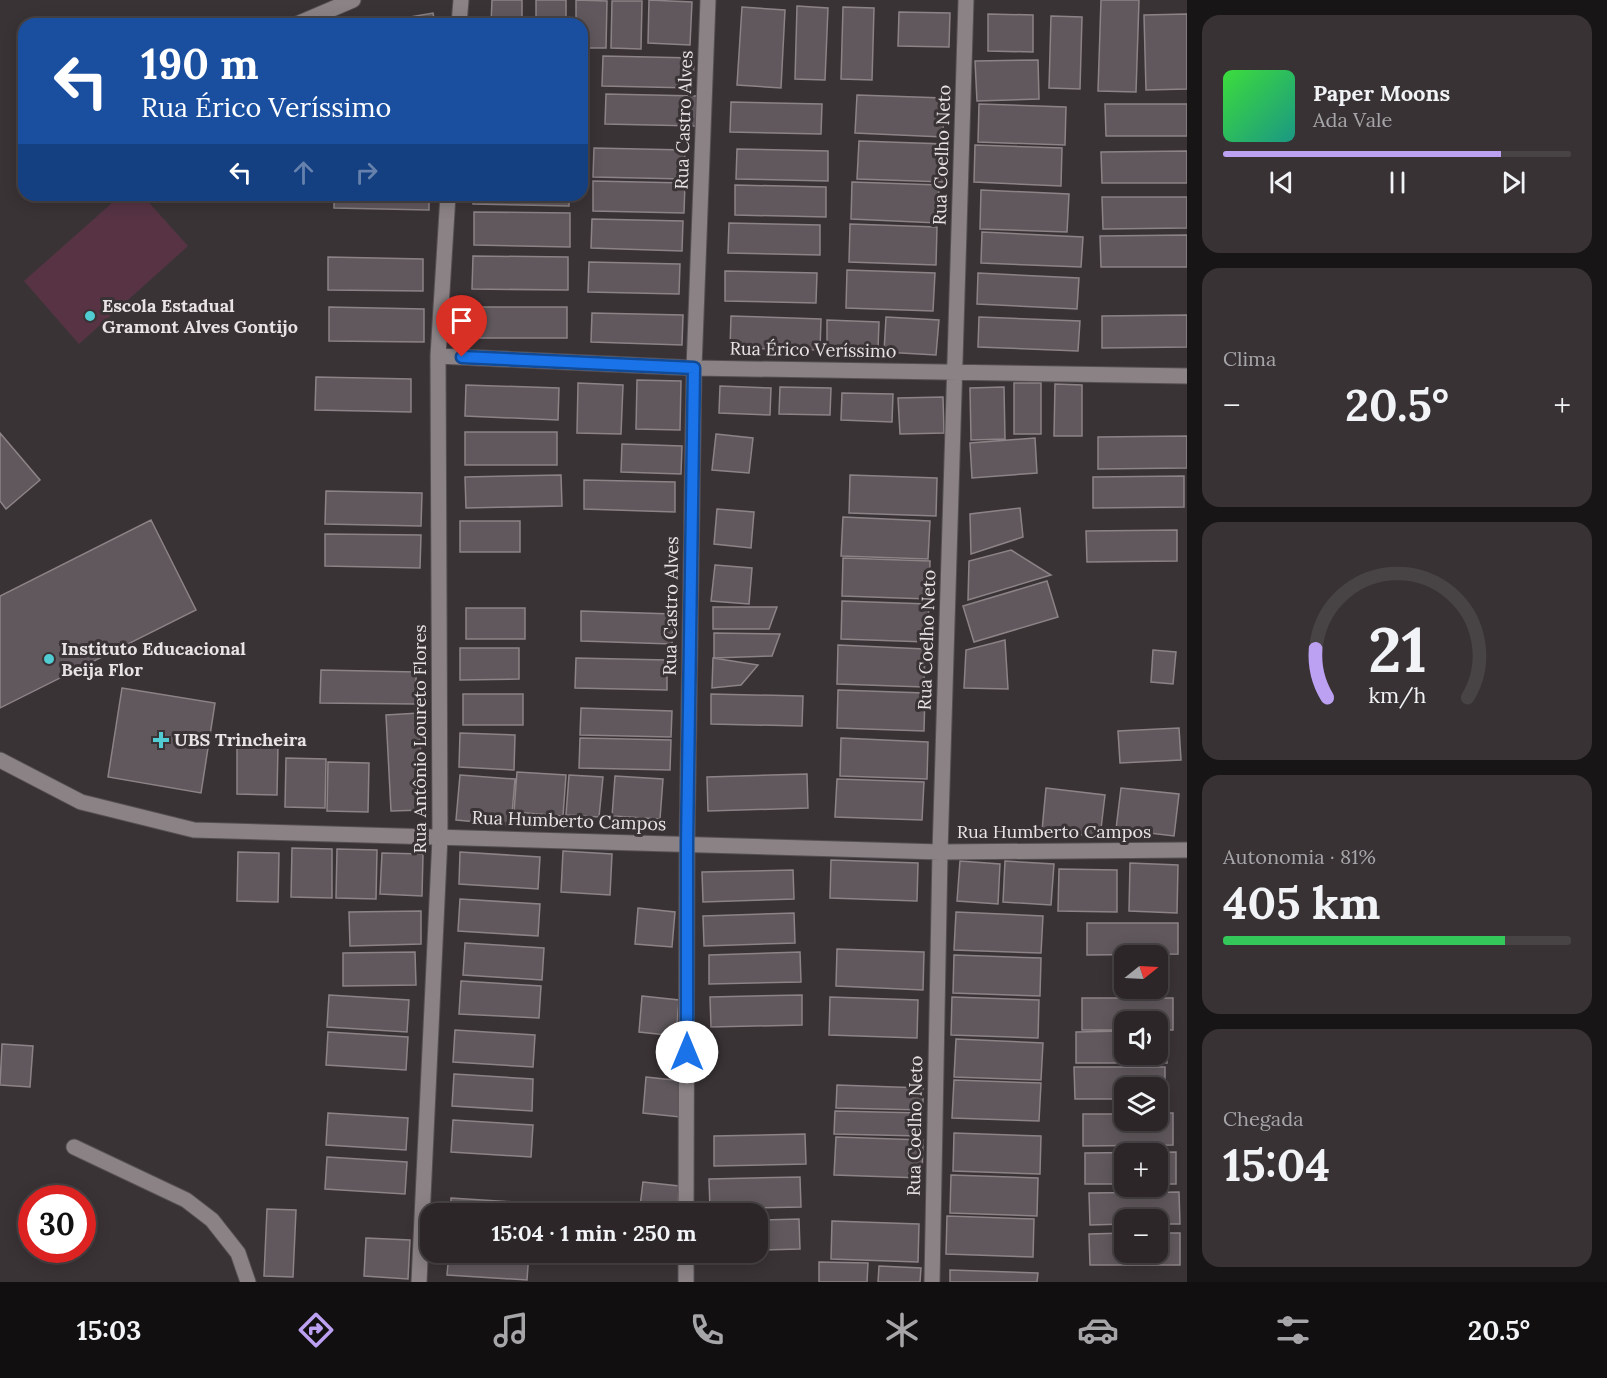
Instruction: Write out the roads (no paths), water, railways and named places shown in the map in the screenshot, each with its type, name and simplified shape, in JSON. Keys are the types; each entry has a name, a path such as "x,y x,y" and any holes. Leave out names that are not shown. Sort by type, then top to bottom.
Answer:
{"street":[{"path":"311,18 353,0"},
{"path":"460,18 461,0"},
{"name":"Rua Castro Alves","path":"686,1203 687,844 694,368 708,0"},
{"name":"Rua Coelho Neto","path":"932,1282 940,852 966,0"},
{"name":"Rua Antônio Loureto Flores","path":"419,1282 440,837 438,356 448,201"},
{"name":"Rua Érico Veríssimo","path":"438,356 694,368 1187,376"},
{"name":"Rua Humberto Campos","path":"0,760 81,802 194,831 940,852 1187,850"},
{"path":"74,1148 186,1200 203,1213 212,1220 238,1253 248,1282"},
{"path":"686,1263 686,1282"}],"place":[{"name":"Escola Estadual Gramont Alves Gontijo","path":"90,316"},
{"name":"Instituto Educacional Beija Flor","path":"49,659"},
{"name":"UBS Trincheira","path":"161,740"}]}
